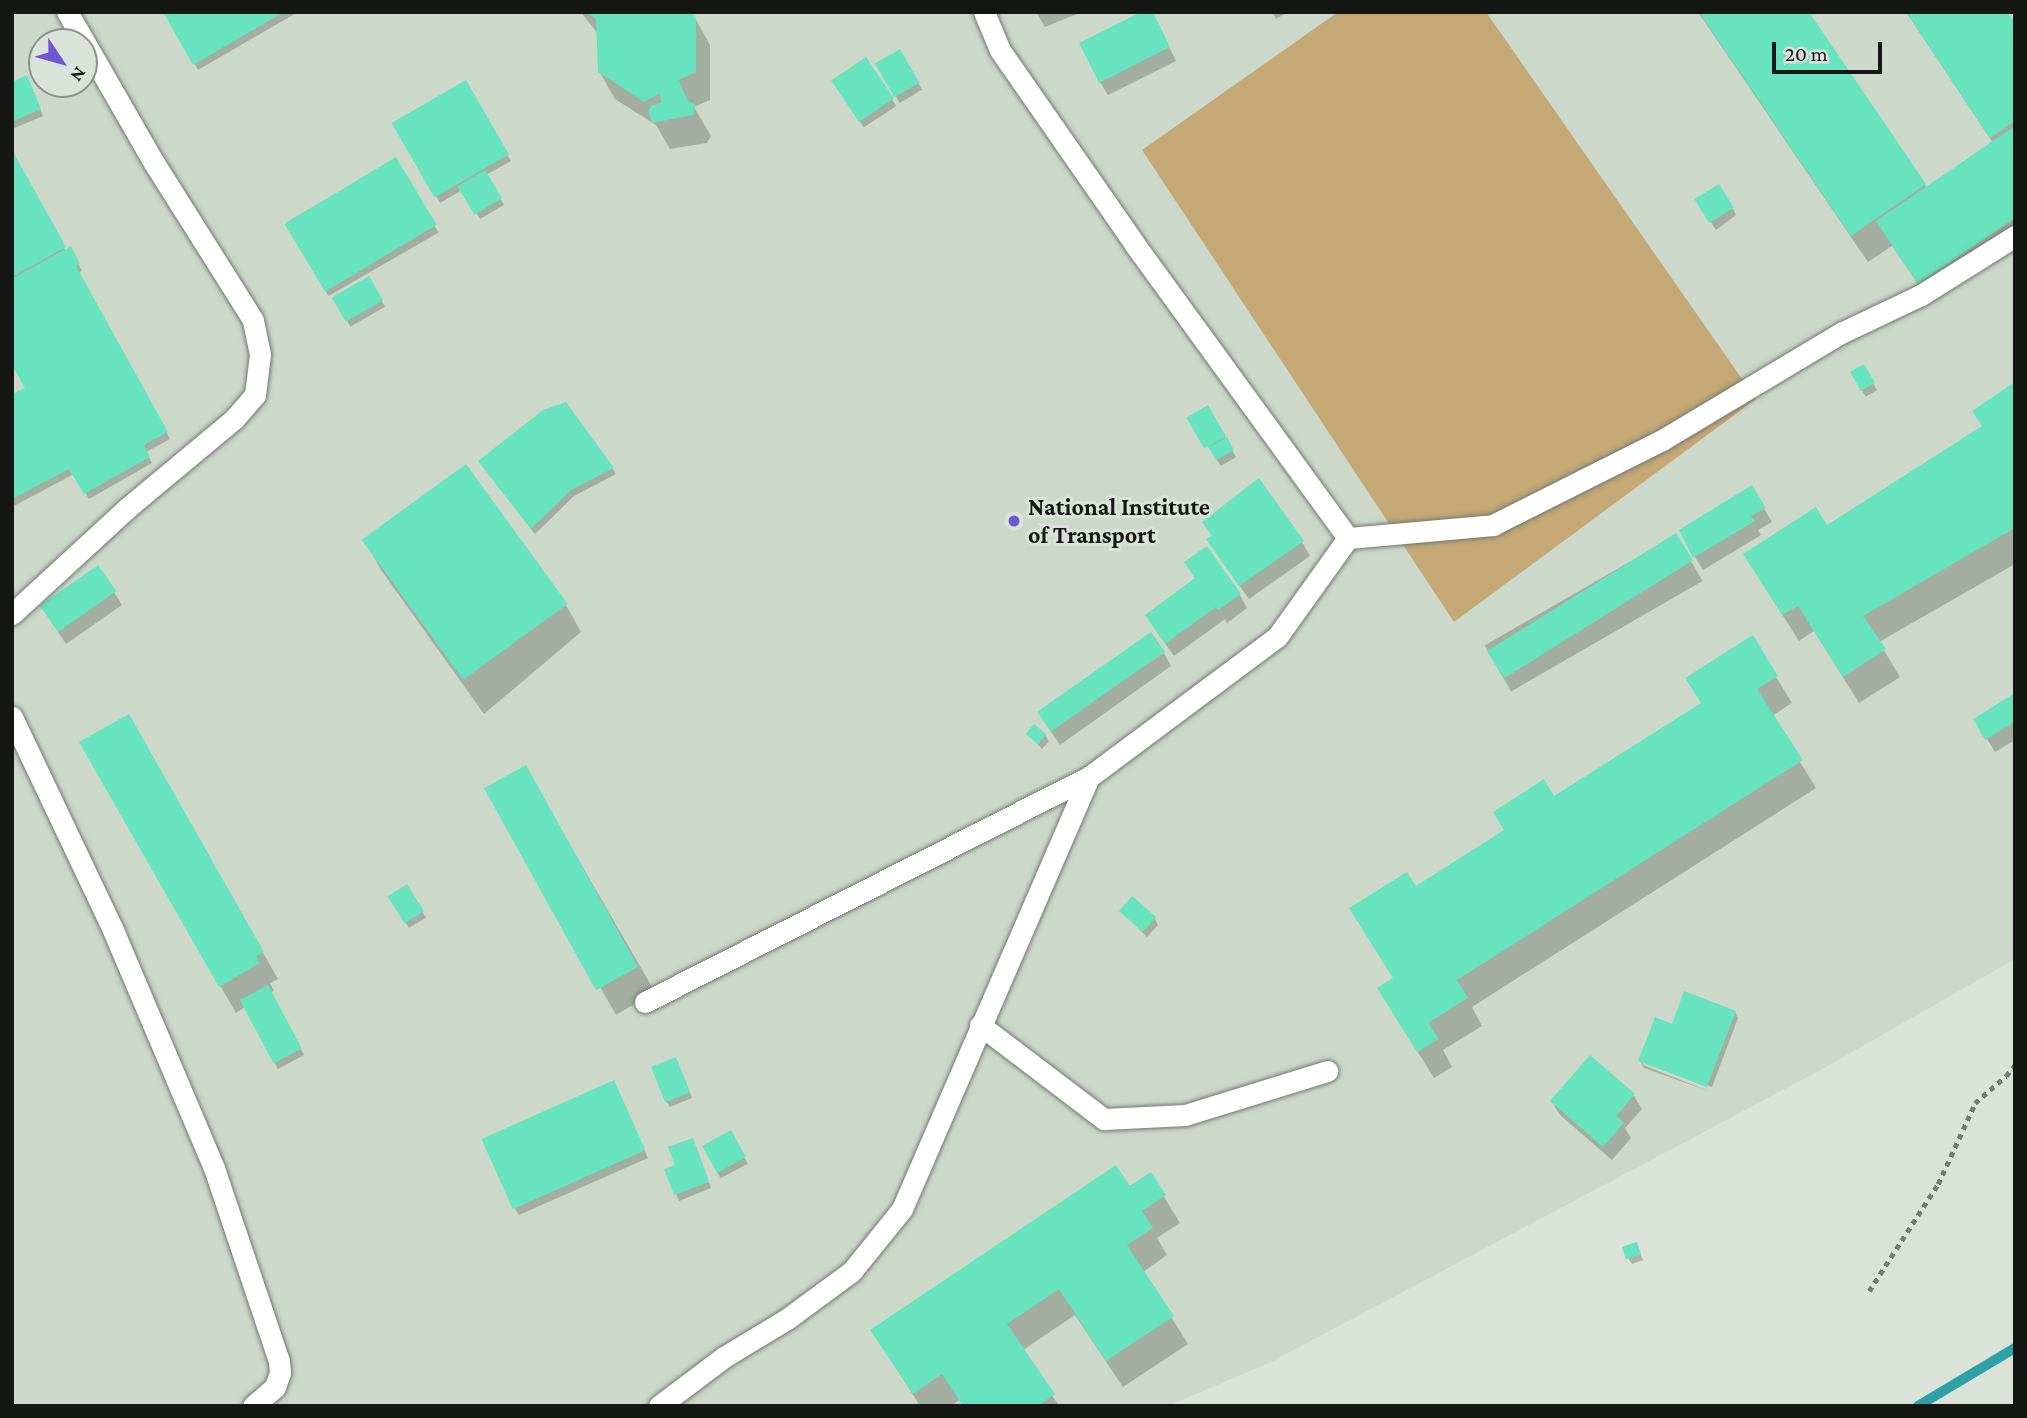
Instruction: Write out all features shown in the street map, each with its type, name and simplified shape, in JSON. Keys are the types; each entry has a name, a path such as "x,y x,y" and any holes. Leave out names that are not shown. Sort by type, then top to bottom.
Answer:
{"lane":[{"path":"12,614 126,509 234,419 256,395 260,354 253,320 154,163 67,12"},
{"path":"984,12 1000,50 1134,243 1348,538"},
{"path":"645,1002 1089,777 1277,637 1348,538 1493,525 1662,440 1841,333 1921,295 2015,236"},
{"path":"12,717 113,930 214,1168 279,1361 280,1373 275,1387 253,1406"},
{"path":"659,1406 724,1357 787,1320 852,1271 902,1209 979,1024 1089,777"},
{"path":"979,1024 1104,1119 1185,1115 1327,1071"}],"path":[{"path":"1869,1291 1938,1184 1975,1104 2015,1065"}],"shaded area":[{"name":"National Institute of Transport","path":"12,12 2015,12 2015,959 1828,1066 1269,1363 1168,1406 12,1406"},
{"path":"1338,12 1486,12 1756,399 1454,622 1142,150"}],"building":[{"path":"163,12 284,12 193,65"},
{"path":"586,12 689,12 696,17 696,72 679,80 687,100 696,105 693,115 652,123 648,111 652,105 661,103 660,93 644,102 598,72 596,19"},
{"path":"1141,12 1153,12 1170,47 1099,83 1079,43"},
{"path":"1699,12 1809,12 1926,184 1851,236"},
{"path":"1906,12 2007,12 2015,23 2015,121 1990,138"},
{"path":"900,49 920,83 894,97 875,64"},
{"path":"866,57 894,98 859,122 831,80"},
{"path":"27,75 28,98 36,98 41,109 12,122 12,82"},
{"path":"466,80 509,154 435,197 392,123"},
{"path":"2015,126 2015,218 1918,284 1876,221"},
{"path":"12,150 66,247 12,277"},
{"path":"396,157 437,225 325,292 285,224"},
{"path":"485,170 502,198 475,215 458,186"},
{"path":"1719,184 1734,208 1709,223 1694,199"},
{"path":"71,246 80,264 76,266 168,432 144,445 150,457 84,494 69,469 12,499 12,394 25,388 12,365 12,279"},
{"path":"369,276 383,300 346,322 332,298"},
{"path":"1864,364 1875,383 1861,391 1850,372"},
{"path":"2015,382 2015,528 1863,616 1886,649 1843,677 1798,606 1782,615 1743,554 1816,507 1827,525 1982,426 1972,411"},
{"path":"566,402 614,468 571,490 531,529 478,461 543,410"},
{"path":"1208,405 1226,436 1204,449 1186,418"},
{"path":"1227,437 1234,450 1216,460 1208,447"},
{"path":"466,464 568,604 463,680 362,540"},
{"path":"1259,478 1304,541 1239,586 1206,539 1212,536 1202,522"},
{"path":"1752,485 1766,508 1751,516 1755,521 1693,558 1679,530"},
{"path":"1676,533 1693,560 1504,678 1487,651"},
{"path":"1207,546 1241,594 1218,610 1216,607 1165,644 1145,615 1195,578 1184,562"},
{"path":"98,565 116,591 58,632 40,606"},
{"path":"1151,632 1165,652 1051,731 1037,712"},
{"path":"1753,635 1778,676 1757,689 1803,760 1457,980 1468,998 1428,1023 1439,1039 1417,1052 1377,988 1393,978 1349,908 1407,872 1416,886 1504,830 1493,812 1544,779 1554,796 1701,703 1685,678"},
{"path":"2015,693 2015,722 1985,740 1973,719"},
{"path":"129,714 264,952 256,956 260,963 219,987 79,742"},
{"path":"1034,724 1046,734 1038,744 1026,734"},
{"path":"526,765 638,967 596,990 484,788"},
{"path":"407,884 424,911 404,923 387,896"},
{"path":"1132,896 1156,917 1143,932 1119,911"},
{"path":"268,985 302,1049 274,1064 240,1000"},
{"path":"1684,991 1736,1011 1707,1087 1638,1061 1655,1017 1672,1024"},
{"path":"1590,1055 1635,1094 1616,1116 1624,1123 1603,1147 1550,1101"},
{"path":"676,1057 690,1092 665,1102 651,1067"},
{"path":"614,1080 645,1150 513,1209 482,1139"},
{"path":"731,1130 746,1157 717,1173 702,1146"},
{"path":"693,1138 709,1182 674,1195 664,1169 675,1165 668,1147"},
{"path":"1116,1165 1130,1186 1151,1172 1166,1195 1142,1211 1153,1228 1127,1245 1174,1316 1106,1361 1059,1289 1007,1324 1055,1394 1038,1406 963,1406 942,1374 913,1394 870,1330"},
{"path":"1637,1242 1641,1254 1626,1259 1622,1247"}],"waterway":[{"path":"1918,1406 2015,1348"}],"place":[{"name":"National Institute of Transport","path":"1014,521"}]}
